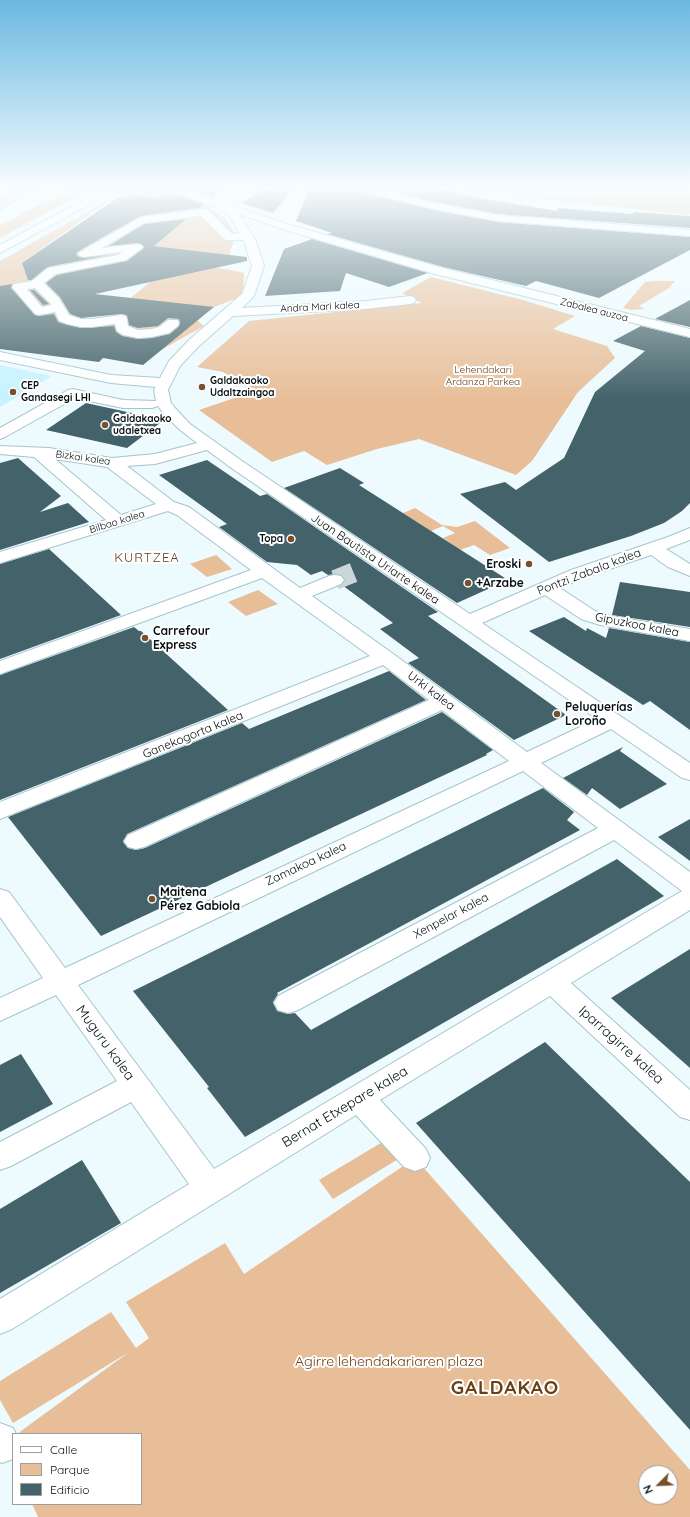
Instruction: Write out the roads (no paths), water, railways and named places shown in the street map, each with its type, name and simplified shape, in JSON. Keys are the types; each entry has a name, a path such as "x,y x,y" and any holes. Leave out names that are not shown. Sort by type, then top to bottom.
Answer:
{"street":[{"path":"59,308 39,311 13,286 52,271 118,259"},
{"name":"Juan Bautista Uriarte kalea","path":"256,259 258,266 248,296 194,343 174,364 161,390 164,403 169,411 185,427 202,440 690,773"},
{"name":"Zabalea auzoa","path":"395,259 461,277 690,333"},
{"path":"36,278 55,301 64,318 81,323 121,319 122,328 128,332 152,333 194,343"},
{"name":"Andra Mari kalea","path":"229,312 358,305 410,300"},
{"path":"152,333 164,330 173,323"},
{"path":"0,356 111,379 164,383"},
{"path":"1,445 73,393 123,404 152,404"},
{"name":"Bizkai kalea","path":"1,445 48,441 110,453 202,440"},
{"name":"Bizkai kalea","path":"1,445 112,463 155,459 202,440"},
{"path":"38,452 119,522"},
{"name":"Bilbao kalea","path":"112,463 168,506"},
{"name":"Bilbao kalea","path":"0,558 168,506"},
{"name":"Urki kalea","path":"168,506 183,511 385,657 690,885"},
{"name":"Pontzi Zabala kalea","path":"468,622 577,574 674,541 690,533"},
{"path":"653,548 674,563 690,571"},
{"path":"0,668 264,571"},
{"path":"298,595 335,580"},
{"name":"Gipuzkoa kalea","path":"545,587 588,615 607,621 690,635"},
{"name":"Ganekogorta kalea","path":"0,811 385,657"},
{"path":"136,841 445,701"},
{"name":"Zamakoa kalea","path":"0,1010 613,720"},
{"name":"Xenpelar kalea","path":"288,1004 615,829"},
{"name":"Muguru kalea","path":"0,898 210,1188"},
{"name":"Bernat Etxepare kalea","path":"0,1318 210,1188 690,898"},
{"name":"Iparragirre kalea","path":"552,982 690,1108"},
{"path":"0,1157 136,1085"},
{"path":"360,1098 415,1158"}],"tunnel":[{"path":"335,580 362,569"}],"place":[{"name":"Galdakaoko Udaltzaingoa","path":"202,387"},
{"name":"CEP Gandasegi LHI","path":"13,392"},
{"name":"Galdakaoko udaletxea","path":"105,425"},
{"name":"Topa","path":"291,539"},
{"name":"Eroski","path":"529,564"},
{"name":"+Arzabe","path":"468,583"},
{"name":"Carrefour Express","path":"145,638"},
{"name":"Peluquerías Loroño","path":"557,714"},
{"name":"Maitena Pérez Gabiola","path":"152,899"}],"district":[{"name":"KURTZEA","path":"147,558"},
{"name":"GALDAKAO","path":"505,1388"}],"park label":[{"name":"Lehendakari Ardanza Parkea","path":"483,376"},
{"name":"Agirre lehendakariaren plaza","path":"389,1362"}]}
